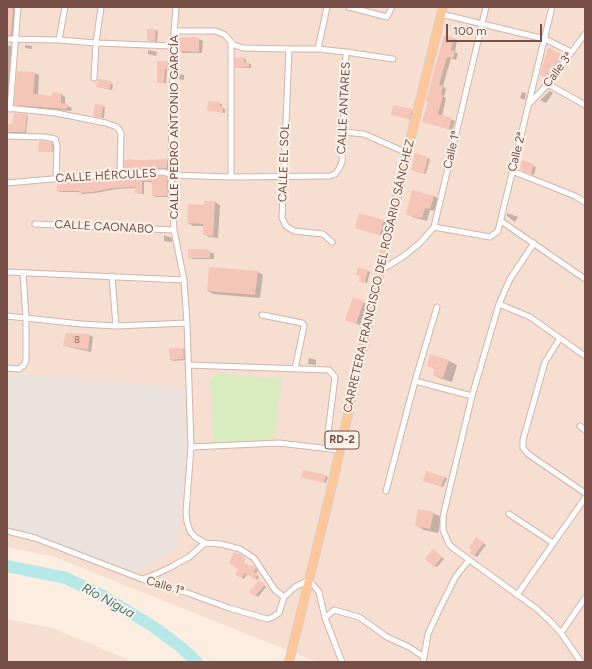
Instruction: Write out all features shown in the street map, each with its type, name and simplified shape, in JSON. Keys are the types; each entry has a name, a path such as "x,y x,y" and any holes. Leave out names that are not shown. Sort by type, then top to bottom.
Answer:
{"main road":[{"name":"CARRETERA FRANCISCO DEL ROSARIO SÁNCHEZ","path":"289,662 340,450 407,153 442,10"}],"street":[{"path":"18,7 8,108 56,113 115,126 121,133 120,174"},
{"path":"59,40 65,7"},
{"path":"94,78 96,43 101,7"},
{"name":"CALLE PEDRO ANTONIO GARCÍA","path":"176,7 173,46 171,175 174,230 184,280 187,323 191,447 186,522 190,531 195,537 205,543"},
{"path":"318,49 327,7"},
{"path":"349,7 384,17 388,16 392,7"},
{"name":"Calle 1ª","path":"381,270 404,256 420,243 434,227 486,7"},
{"name":"Calle 2ª","path":"434,227 490,238 498,231 552,7"},
{"path":"442,10 482,24 545,39 571,52"},
{"path":"174,31 216,30 225,35 234,45 242,48 318,49 394,59"},
{"name":"Calle 3ª","path":"529,104 548,84 571,52 585,36"},
{"path":"7,39 173,46"},
{"path":"231,42 231,177"},
{"name":"CALLE EL SOL","path":"289,49 282,218 286,226 294,231 323,234 332,242"},
{"name":"CALLE ANTARES","path":"324,177 335,174 342,162 346,52"},
{"path":"548,84 585,105"},
{"path":"343,132 364,134 407,153"},
{"path":"7,136 45,137 55,139 57,146 56,178"},
{"name":"CALLE HÉRCULES","path":"7,184 56,178 164,172 171,175 231,177 324,177"},
{"path":"512,172 575,196 585,202"},
{"path":"501,221 585,279"},
{"name":"CALLE CAONABO","path":"35,224 174,230"},
{"path":"534,243 510,279 499,304 472,396 442,518 443,530 449,544 453,548 538,609 561,633 581,662"},
{"path":"7,272 184,280"},
{"path":"7,368 18,369 24,365 26,360 26,318 23,273"},
{"path":"112,276 116,326"},
{"path":"499,304 530,317 585,356"},
{"path":"386,491 415,381 437,307"},
{"path":"262,315 302,323 304,326 295,369"},
{"path":"7,316 81,324 116,326 187,323"},
{"path":"560,338 545,362 522,440 523,448 528,454 585,493"},
{"path":"188,365 329,370 335,377 327,441 340,450"},
{"path":"415,381 472,396"},
{"path":"580,426 585,430"},
{"path":"191,447 279,443 340,450"},
{"path":"517,595 585,498"},
{"path":"509,514 553,543"},
{"name":"Calle 1ª","path":"7,531 35,538 142,579 267,619 279,613 284,597 294,587 309,580"},
{"path":"142,579 154,576 172,567 189,557 205,543 221,544 240,549 254,558 275,590 284,597"},
{"path":"325,618 334,610 359,617 387,637 409,647 423,659 428,634 456,576 469,560"},
{"path":"309,580 318,592 325,618 342,662"},
{"path":"561,633 585,598"}],"shaded area":[{"path":"7,7 585,7 585,662 317,662 52,556 7,547"},
{"path":"7,373 185,387 187,457 176,549 137,571 122,570 7,526"},
{"path":"7,619 52,628 134,662 7,662"}],"green space":[{"path":"218,373 282,379 274,440 213,442 210,380"}],"building":[{"path":"7,7 12,7 13,10 11,35 7,35"},
{"path":"147,29 156,29 155,41 147,40"},
{"path":"444,35 454,38 451,50 455,51 453,58 447,57 439,85 443,86 441,94 443,95 438,114 452,118 449,129 422,122 428,102 426,101"},
{"path":"179,38 199,38 199,52 179,51"},
{"path":"548,47 564,56 546,80 540,74"},
{"path":"244,57 244,62 249,62 249,67 235,68 235,58"},
{"path":"157,61 168,61 168,69 165,69 164,83 157,83"},
{"path":"17,71 35,72 33,94 52,96 52,92 61,93 61,103 68,104 67,109 14,105"},
{"path":"98,79 111,81 110,89 96,87"},
{"path":"208,101 220,102 220,106 223,107 223,112 207,111"},
{"path":"95,104 103,105 102,117 93,116"},
{"path":"393,105 412,109 410,119 391,115"},
{"path":"14,113 27,114 25,132 7,132 7,124 12,124"},
{"path":"39,141 52,142 53,152 38,152"},
{"path":"415,153 428,157 424,174 411,170"},
{"path":"167,159 167,168 124,169 124,160"},
{"path":"522,160 534,164 531,174 521,170"},
{"path":"163,176 167,178 168,196 152,196 152,181 142,181 142,194 135,193 135,187 114,188 79,193 79,191 57,191 57,183 120,177"},
{"path":"412,190 434,196 430,209 425,208 422,218 406,215"},
{"path":"204,201 215,201 213,236 203,235 203,224 187,223 188,204 204,205"},
{"path":"359,213 384,220 380,235 355,228"},
{"path":"188,249 207,249 207,251 210,251 210,258 188,258"},
{"path":"209,267 258,271 255,295 207,291"},
{"path":"358,267 368,270 365,283 359,281 360,276 356,275"},
{"path":"353,297 364,301 356,324 345,320"},
{"path":"66,333 90,334 88,350 63,346"},
{"path":"169,348 183,348 184,359 170,360"},
{"path":"430,354 449,360 443,378 433,375 435,368 427,366"},
{"path":"303,470 326,475 324,483 301,477"},
{"path":"426,471 445,477 441,486 423,481"},
{"path":"418,509 434,512 430,529 415,526"},
{"path":"476,537 484,543 474,556 470,553 472,550 469,548"},
{"path":"433,549 442,557 434,567 425,559"},
{"path":"234,552 244,556 241,561 255,567 256,569 254,572 258,574 255,579 245,573 242,578 235,575 238,569 229,563"},
{"path":"259,580 265,585 255,596 249,592"}],"waterway":[{"name":"Río Nigua","path":"7,566 66,578 105,597 154,627 182,648 197,662"}]}
